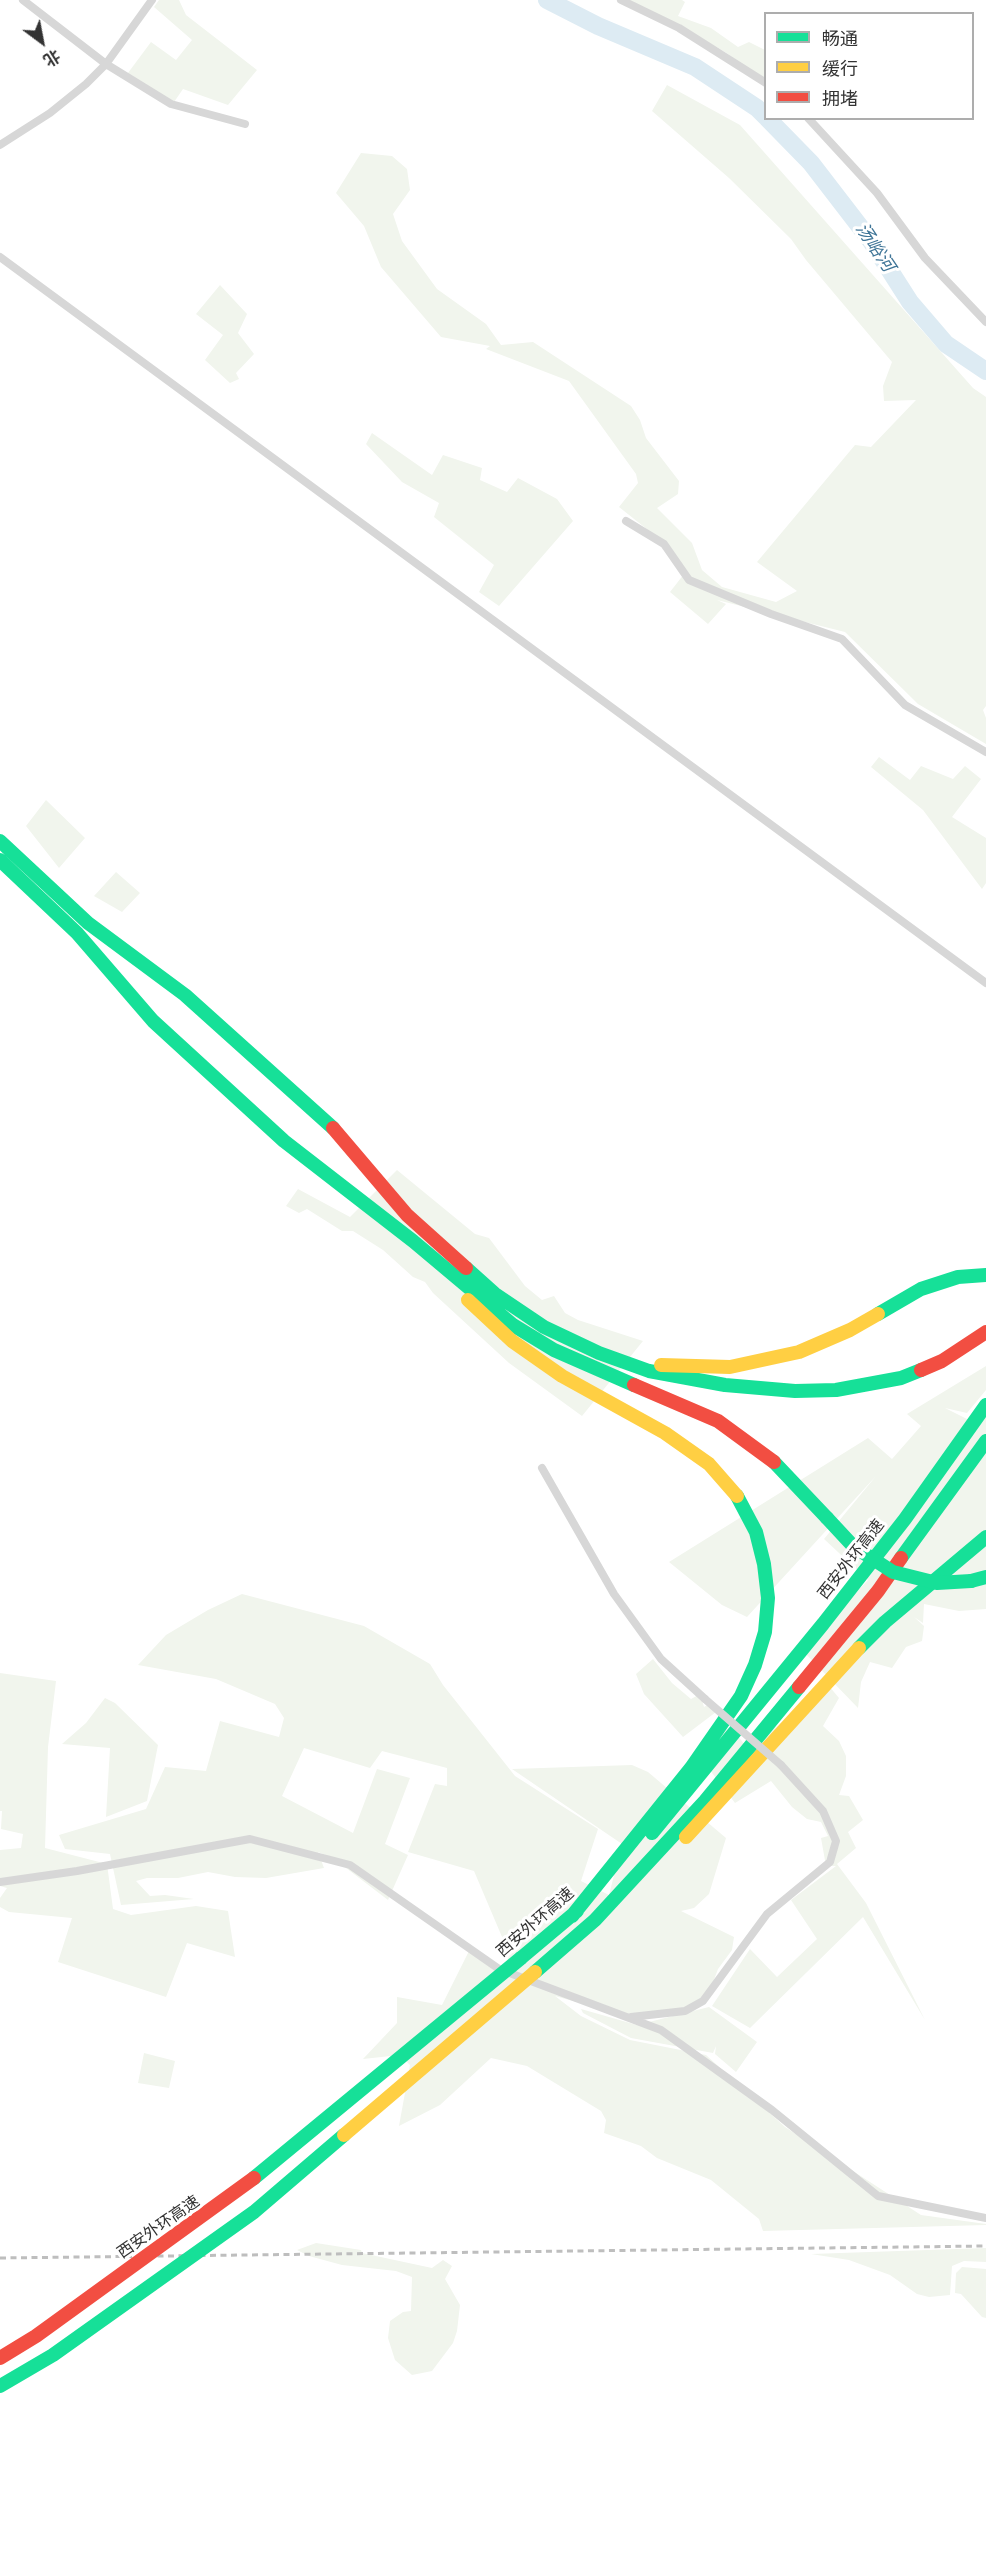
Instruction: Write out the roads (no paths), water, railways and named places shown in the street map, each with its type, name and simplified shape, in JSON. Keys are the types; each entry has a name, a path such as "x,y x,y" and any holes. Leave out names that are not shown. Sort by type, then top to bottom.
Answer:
{"highway":[{"path":"0,841 88,923 184,995 246,1048 326,1120 407,1215 495,1294 537,1323 599,1353 649,1371 702,1382 749,1388 816,1391 859,1387 901,1377 942,1360 986,1332"},
{"path":"0,860 77,933 153,1021 284,1141 413,1241 490,1308 533,1338 594,1369 699,1411 733,1431 777,1465 853,1546 893,1572 937,1583 970,1581 986,1577"},
{"path":"413,1241 474,1306 512,1341 562,1376 684,1444 709,1464 727,1482 742,1503 756,1532 762,1556 767,1581 767,1616 761,1649 749,1681 691,1768 572,1916"},
{"path":"599,1353 662,1366 730,1367 761,1362 821,1344 933,1284 958,1277 983,1275"},
{"name":"西安外环高速","path":"0,2358 36,2336 234,2195 572,1916 653,1832 823,1624 905,1519 986,1405"},
{"path":"595,1920 658,1854 878,1591 986,1442"},
{"path":"0,2386 53,2355 254,2212 535,1972 687,1835 808,1700 859,1647 885,1622 986,1537"}],"street":[{"path":"24,0 106,64 171,104 245,124"},
{"path":"0,145 68,100 106,64 152,0"},
{"path":"621,0 679,28 764,82"},
{"path":"810,120 877,193 925,258 986,322"},
{"path":"0,257 986,983"},
{"path":"626,521 664,544 689,580 771,614 842,639 905,705 986,752"},
{"path":"542,1468 615,1594 661,1659 781,1765 823,1810 836,1840 830,1862 767,1914 703,2001 685,2011 627,2017"},
{"path":"0,1882 77,1871 250,1839 350,1865 499,1969 661,2030 772,2110 878,2196 986,2218"}],"waterway":[{"name":"汤峪河","path":"547,0 598,26 695,67 764,115"},
{"name":"汤峪河","path":"769,120 811,163 871,241 910,302 946,344 986,371"}],"railway":[{"path":"0,2258 986,2246"}]}
